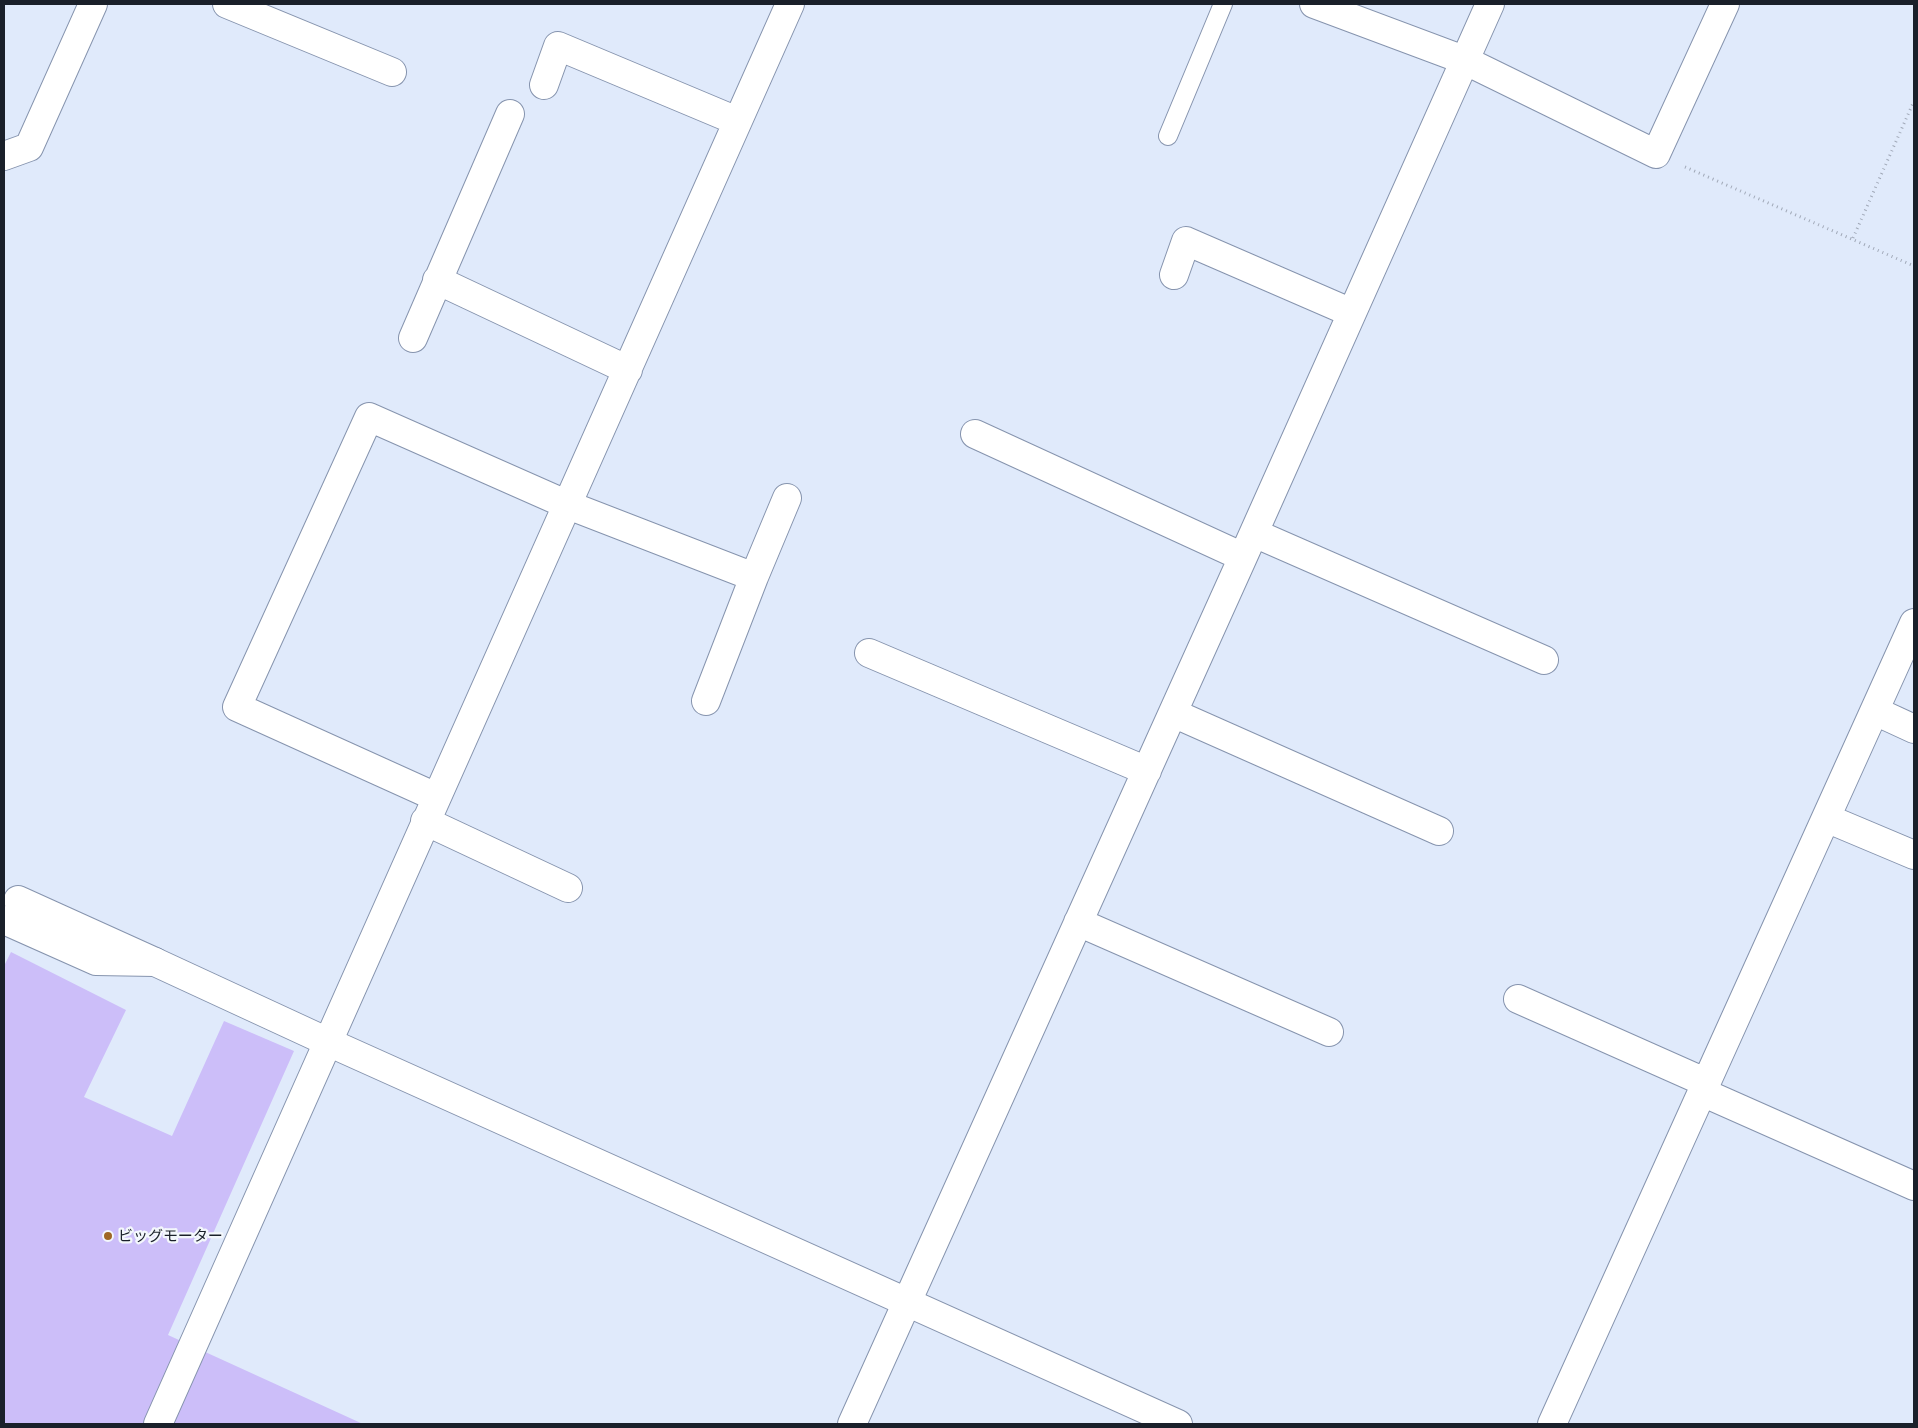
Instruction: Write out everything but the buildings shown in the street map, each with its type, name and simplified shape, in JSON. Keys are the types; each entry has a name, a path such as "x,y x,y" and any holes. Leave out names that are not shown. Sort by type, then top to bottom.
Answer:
{"street":[{"path":"4,156 29,147 92,4"},
{"path":"227,4 392,72"},
{"path":"158,1424 790,4"},
{"path":"1314,4 1464,60 1656,154 1725,4"},
{"path":"852,1424 1490,4"},
{"path":"544,85 558,46 738,121"},
{"path":"413,338 510,114"},
{"path":"1174,275 1186,240 1352,313"},
{"path":"437,280 628,370"},
{"path":"436,797 237,708 369,417 568,505 754,577"},
{"path":"975,434 1248,545 1544,660"},
{"path":"706,700 787,498"},
{"path":"1552,1424 1914,623"},
{"path":"869,653 1147,771"},
{"path":"1875,711 1914,729"},
{"path":"1173,713 1439,831"},
{"path":"1826,818 1914,855"},
{"path":"425,822 568,888"},
{"path":"11,910 96,961 155,962 328,1042 1178,1424"},
{"path":"1078,922 1329,1032"},
{"path":"1518,999 1914,1186"}],"lane":[{"path":"1168,136 1223,4"}],"path":[{"path":"1853,238 1914,101"},
{"path":"1656,154 1914,266"}],"place":[{"name":"ビッグモーター","path":"108,1236"}]}
